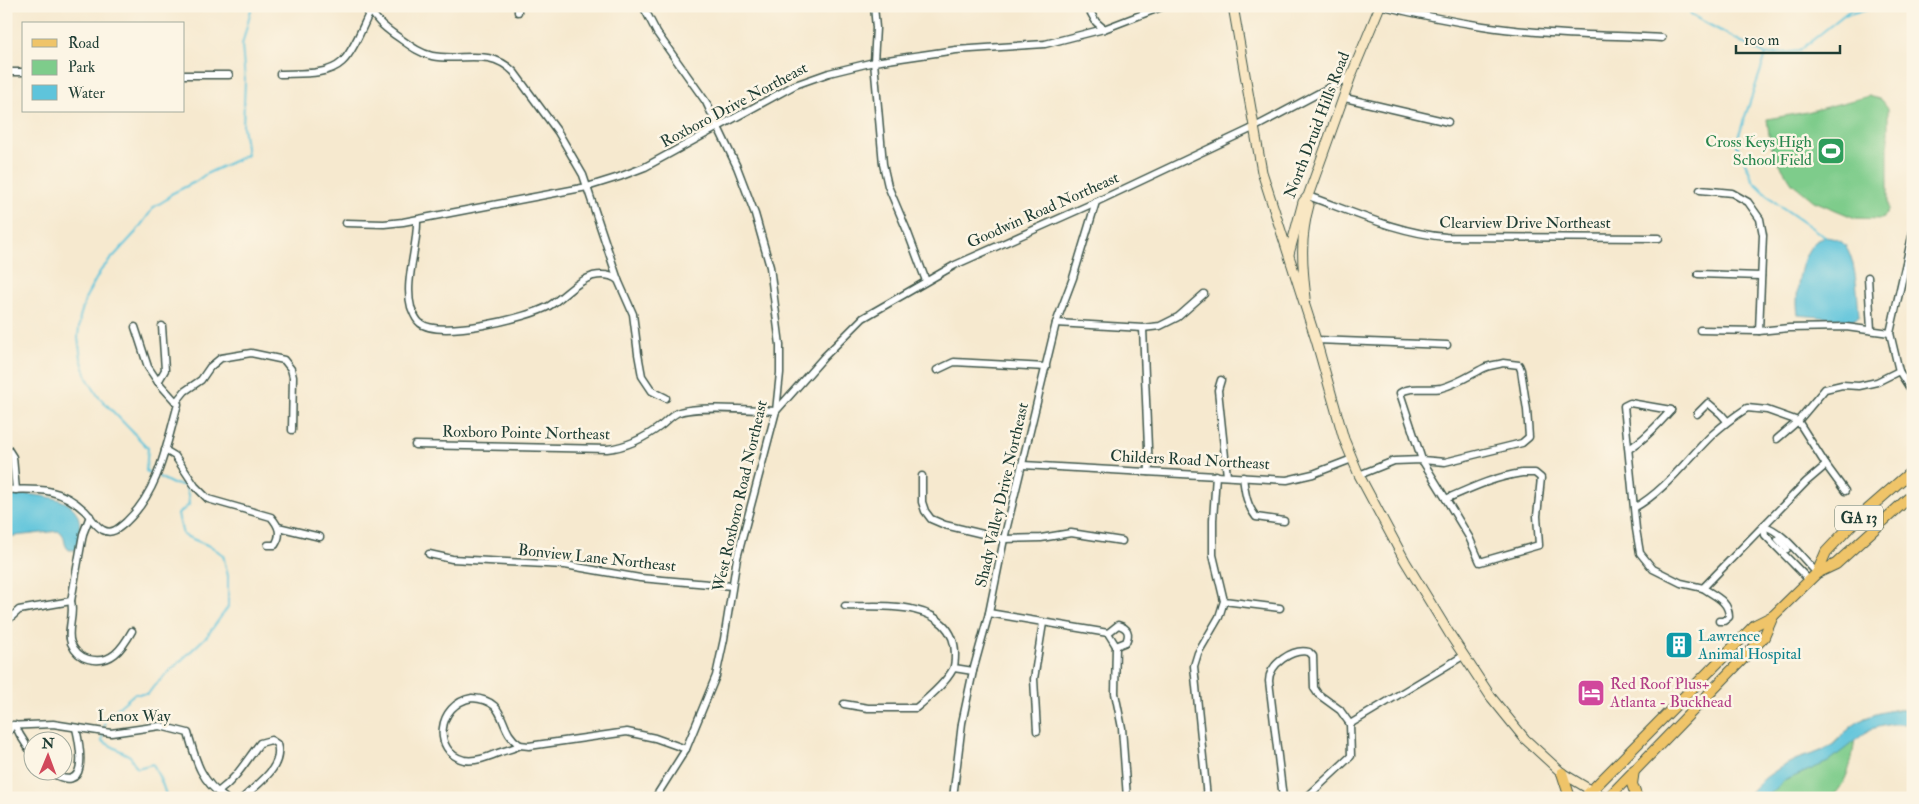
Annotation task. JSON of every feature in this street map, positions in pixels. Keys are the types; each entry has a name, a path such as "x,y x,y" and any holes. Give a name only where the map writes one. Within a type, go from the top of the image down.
{"main road":[{"path":"1233,6 1262,172 1316,340 1344,439 1359,475 1406,561 1463,656 1491,696 1525,739 1562,773 1588,794 1604,798"},
{"name":"North Druid Hills Road","path":"1289,257 1294,232 1304,202 1308,196 1351,76 1381,6"},
{"path":"1308,196 1309,204 1301,253 1308,316"},
{"name":"GA 13","path":"1813,577 1826,552 1858,518 1913,470"},
{"name":"GA 13","path":"1588,794 1755,625 1773,616 1813,577 1836,564 1913,494"},
{"name":"GA 13","path":"1608,798 1634,769 1764,637 1773,616"},
{"path":"1634,769 1632,784 1637,798"},
{"path":"1562,773 1570,798"}],"street":[{"name":"West Roxboro Road Northeast","path":"643,6 662,41 697,88 719,128 737,167 755,214 770,267 780,345 780,373 776,411 745,526 716,676 686,749 655,798"},
{"path":"874,6 876,28 874,62 878,128 886,178 926,282"},
{"path":"1087,6 1096,22 1104,29"},
{"name":"Roxboro Drive Northeast","path":"346,223 384,224 417,220 588,187 645,167 795,85 829,73 874,62 965,49 1045,44 1104,29 1164,6"},
{"path":"1381,6 1485,26 1539,32 1662,38"},
{"path":"280,74 304,74 338,66 350,52 370,8 384,26 422,53 438,56 488,58 498,60 507,65 558,132 583,175 618,280 633,314 642,376 652,391 666,398"},
{"path":"6,72 22,72"},
{"path":"185,76 229,75"},
{"name":"Goodwin Road Northeast","path":"776,411 824,357 863,318 956,265 1255,127 1351,76"},
{"path":"1344,98 1448,122"},
{"path":"1700,190 1732,193 1748,202 1760,219 1763,235 1759,331"},
{"name":"Clearview Drive Northeast","path":"1308,196 1406,231 1428,236 1446,238 1659,238"},
{"name":"Shady Valley Drive Northeast","path":"953,798 962,723 973,671 989,613 1004,539 1056,323 1073,278 1096,202"},
{"path":"417,220 418,233 410,300 416,318 425,326 459,328 519,317 550,305 571,288 590,277 608,275 618,280"},
{"path":"1913,232 1890,333 1899,371 1913,393"},
{"path":"1698,274 1761,276"},
{"path":"1868,276 1871,330"},
{"path":"1056,323 1144,328 1160,326 1178,318 1204,294"},
{"path":"158,382 165,370 162,326"},
{"path":"6,490 42,490 66,496 90,516 101,530 112,532 134,514 152,490 163,460 178,404 158,382 148,367 135,327"},
{"path":"1700,330 1759,331 1789,328 1846,327 1890,333"},
{"path":"1144,328 1149,472"},
{"path":"1316,340 1447,345"},
{"path":"176,402 185,391 195,386 215,362 221,358 252,353 284,360 291,369 293,377 292,430"},
{"path":"937,370 954,362 1046,367"},
{"path":"1359,475 1394,461 1422,460 1445,462 1522,442 1529,437 1527,410 1518,365 1503,364 1486,367 1469,377 1442,388 1406,389 1400,393 1422,460 1446,499 1470,537 1480,562 1539,546 1537,516 1541,478 1535,473 1503,475 1446,499"},
{"path":"1777,440 1798,421 1825,389 1842,385 1859,386 1877,382 1899,371"},
{"path":"1221,380 1218,390 1227,476"},
{"path":"1629,449 1656,427 1671,410 1630,403 1624,406 1640,554 1652,569 1681,582 1703,588 1726,603 1729,610 1729,618 1719,621"},
{"path":"1697,414 1708,403 1727,421"},
{"path":"1634,508 1648,500 1727,421 1747,408 1767,410 1798,421 1846,491"},
{"name":"Roxboro Pointe Northeast","path":"415,445 607,450 639,440 672,416 686,410 733,409 776,411"},
{"path":"6,446 13,457 16,490"},
{"path":"165,450 175,456 195,486 208,499 271,517 279,532 275,545 268,544"},
{"name":"Childers Road Northeast","path":"1023,465 1287,480 1313,474 1352,459"},
{"path":"1703,588 1806,482 1826,464"},
{"path":"1207,798 1194,666 1198,653 1219,617 1224,601 1213,555 1212,520 1216,475"},
{"path":"922,476 922,502 925,511 931,519 945,525 1004,539 1041,538 1071,533 1122,542"},
{"path":"1243,477 1249,508 1256,517 1284,521"},
{"path":"90,516 83,534 71,601 73,608 70,642 83,658 98,661 114,655 123,646 132,631"},
{"path":"1764,526 1771,528 1780,542 1813,577"},
{"path":"1764,526 1766,535 1780,542 1813,577"},
{"path":"278,527 320,537"},
{"name":"Bonview Lane Northeast","path":"429,554 452,559 565,564 640,578 732,586"},
{"path":"6,622 19,610 71,601"},
{"path":"1224,601 1280,608"},
{"path":"844,704 868,708 916,708 932,695 954,668 955,652 953,637 944,623 934,616 914,609 845,606"},
{"path":"989,613 1108,633 1118,625 1125,627 1129,636 1126,642 1116,646"},
{"path":"1038,731 1034,680 1043,623"},
{"path":"1108,633 1116,646 1116,693 1122,728 1127,798"},
{"path":"1283,798 1269,673 1274,666 1287,656 1302,650 1309,652 1312,656 1314,688 1318,694 1340,710 1350,724 1351,756 1306,798"},
{"path":"1350,724 1463,656"},
{"path":"954,668 973,671"},
{"path":"520,745 508,735 498,710 483,700 472,698 460,702 450,709 444,720 442,732 446,744 453,753 464,760 482,759 520,745 529,746 627,732 656,738 686,749"},
{"name":"Lenox Way","path":"11,725 53,724 111,733 160,726 188,733 197,765 204,779 225,798"},
{"path":"6,735 11,725 22,738"},
{"path":"72,778 78,774 81,768 81,748 76,728"},
{"path":"218,792 229,784 242,769 260,743 271,740 277,744 279,750 277,762 264,780 243,798"}],"green space":[{"name":"Cross Keys High School Field","path":"1869,96 1882,100 1888,108 1888,210 1882,219 1855,218 1814,201 1792,183 1778,161 1770,142 1767,119 1807,112"},
{"path":"1893,710 1913,710 1855,733 1849,768 1842,784 1831,798 1746,798 1767,778 1794,761 1815,754 1832,745 1850,728 1865,718"}],"water":[{"path":"1825,237 1842,242 1851,258 1856,279 1859,317 1853,320 1798,315 1799,277 1805,257 1816,241"},
{"path":"25,494 62,501 76,512 79,522 79,534 76,550 69,550 67,548 63,535 59,531 6,537 6,495"},
{"path":"1893,710 1913,710 1913,724 1892,724 1870,729 1828,762 1784,781 1766,798 1746,798 1761,781 1782,767 1831,746 1863,719"}],"waterway":[{"path":"154,475 146,471 148,448 98,396 87,378 78,338 80,317 86,297 101,270 136,232 154,207 167,199 171,194 206,174 247,155 243,126 245,81 242,45 252,6"},
{"path":"1689,6 1691,15 1766,55"},
{"path":"1825,237 1776,203 1754,182 1736,143 1766,55 1799,51 1855,6"},
{"path":"1864,6 1913,13"},
{"path":"1846,15 1870,8"},
{"path":"159,477 173,484 185,485 189,505 178,514 183,535 212,547 223,555 228,576 228,607 207,636 148,694 134,694 105,719 102,741 130,756 137,768 153,764 167,798"}],"place":[{"name":"Cross Keys High School Field","path":"1831,151"},
{"name":"Lawrence Animal Hospital","path":"1679,645"},
{"name":"Red Roof Plus+ Atlanta - Buckhead","path":"1591,693"}]}
